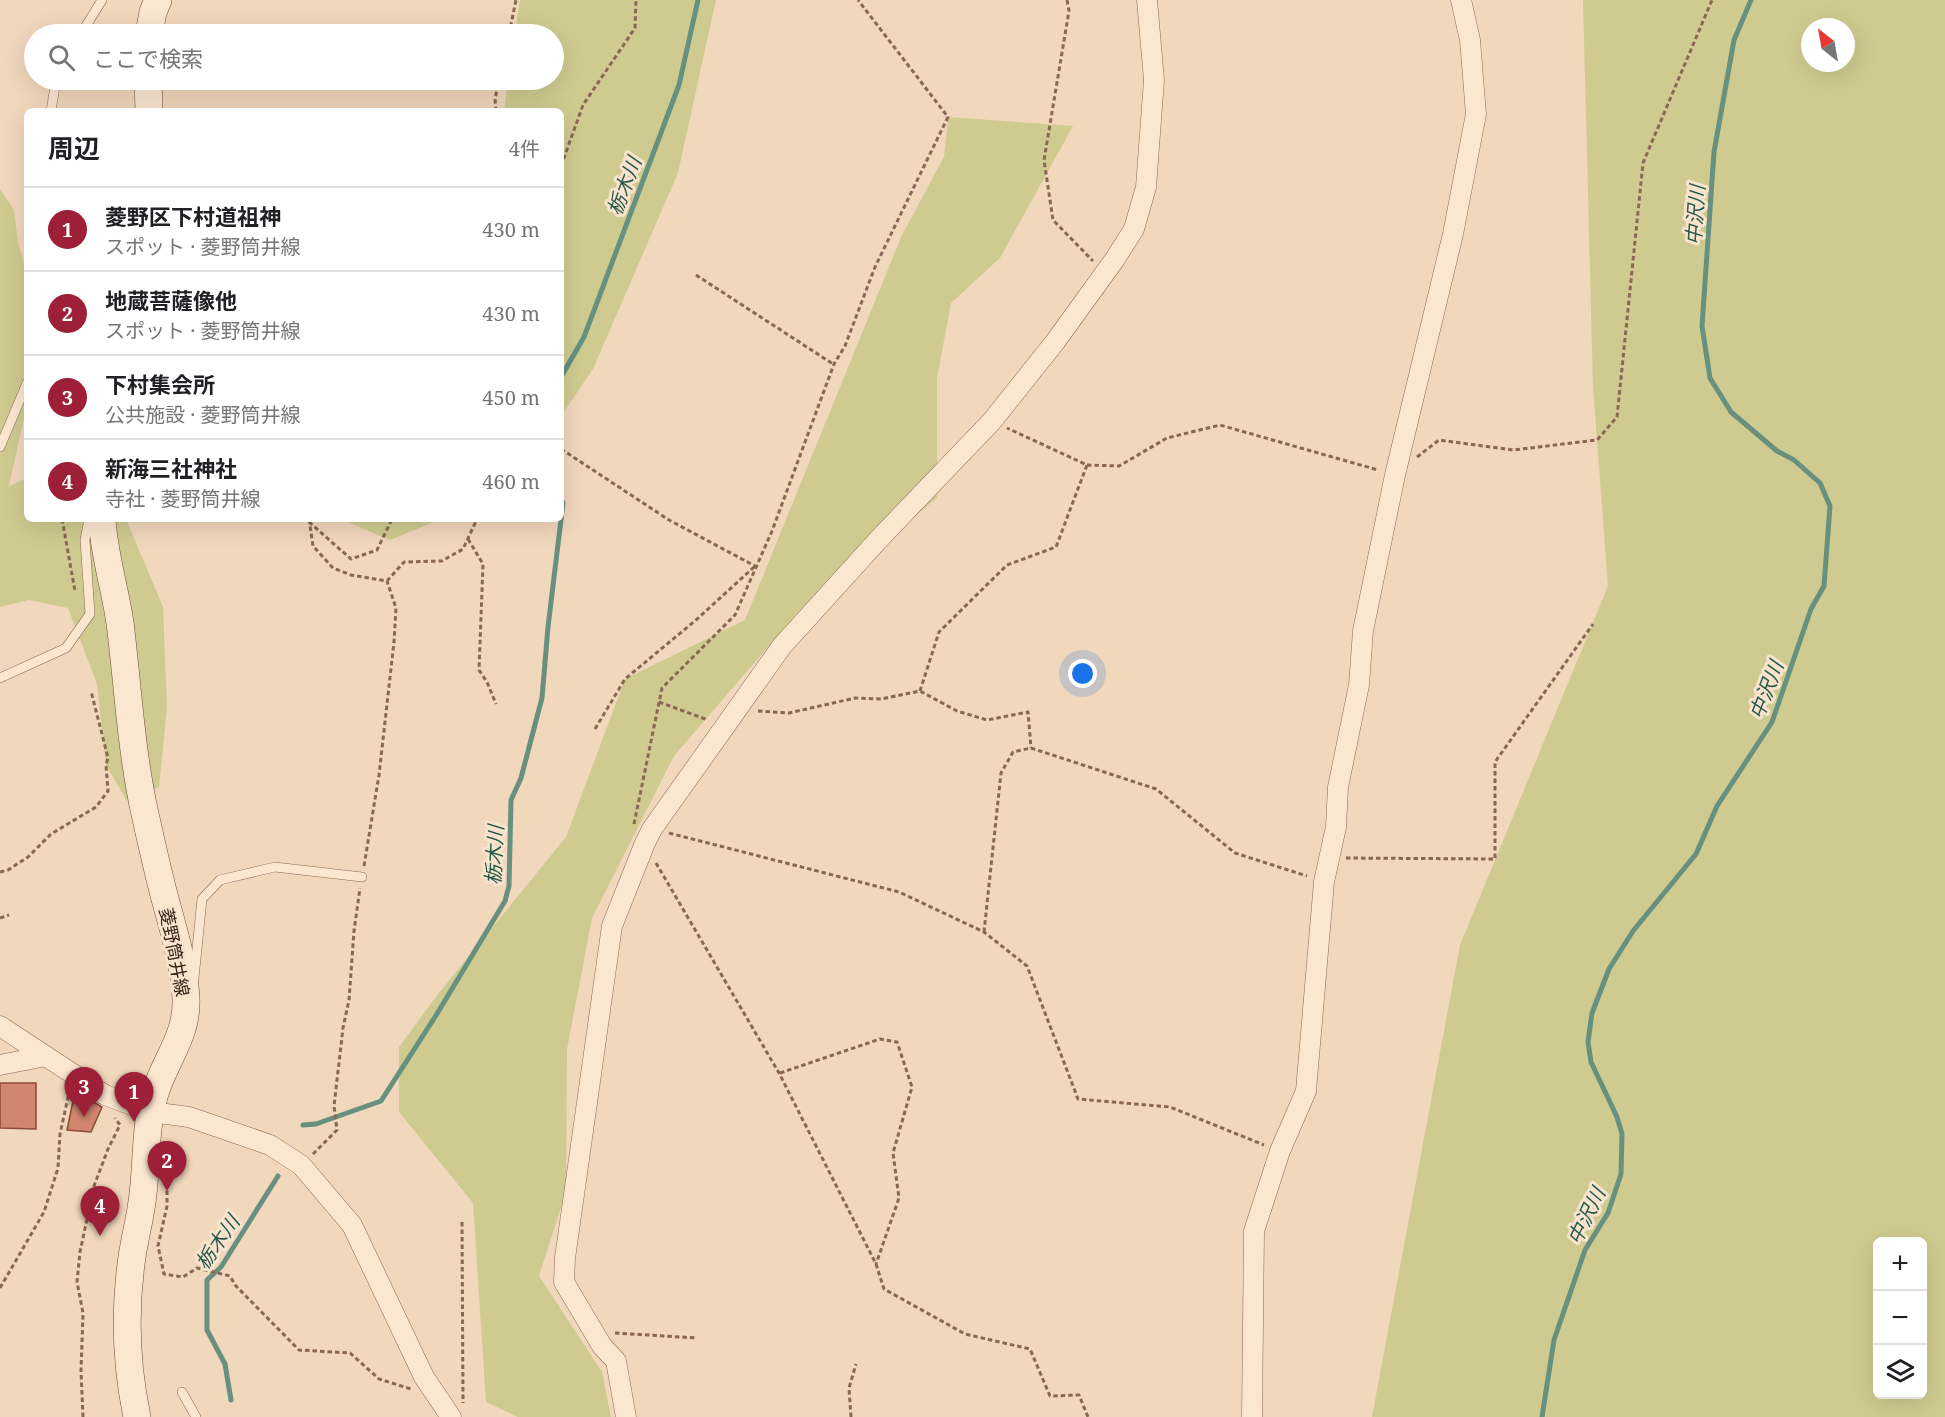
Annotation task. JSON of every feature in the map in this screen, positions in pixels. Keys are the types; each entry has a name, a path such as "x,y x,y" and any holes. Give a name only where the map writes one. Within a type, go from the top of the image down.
{"main road":[{"path":"151,24 158,0"},
{"path":"148,90 149,108"},
{"name":"菱野筒井線","path":"102,522 103,544 119,617 129,716 141,798 179,954 186,997 186,1014 182,1032 154,1093 147,1140 141,1215 132,1255 127,1300 127,1346 131,1388 137,1417"}],"street":[{"path":"626,1417 616,1362 602,1346 564,1282 565,1258 612,926 643,833 726,727 782,646 879,539 992,421 1055,342 1134,229 1146,187 1154,80 1147,0"},
{"path":"1252,1417 1254,1231 1280,1151 1306,1091 1324,882 1336,827 1338,787 1359,685 1364,632 1395,475 1453,234 1476,114 1470,40 1461,0"},
{"path":"0,1026 105,1095 151,1112 189,1117 262,1142 301,1165 352,1225 424,1377 438,1398 460,1415"},
{"path":"0,1065 46,1056"},
{"path":"424,1377 460,1415"}],"lane":[{"path":"87,24 102,0"},
{"path":"51,108 54,90"},
{"path":"0,447 24,390"},
{"path":"0,678 66,648 90,614 85,540 88,522"},
{"path":"186,997 195,975 202,899 220,880 275,867 362,877"},
{"path":"182,1392 196,1417"}],"path":[{"path":"511,24 516,0"},
{"path":"564,158 583,105 635,28 636,0"},
{"path":"858,0 948,117 875,267 845,346 834,364 772,531 735,615 662,688 643,833 779,1073 876,1264 884,1289 964,1334 1030,1349 1050,1396 1079,1395 1088,1417"},
{"path":"1067,0 1069,11 1044,160 1053,220 1104,273"},
{"path":"992,421 1087,465 1119,466 1167,438 1220,425 1395,475 1439,441 1513,450 1597,440 1617,417 1643,163 1712,0"},
{"path":"496,108 497,90"},
{"path":"696,275 834,364"},
{"path":"564,451 669,520 755,566"},
{"path":"920,691 939,632 1007,566 1056,547 1087,465"},
{"path":"62,522 73,589 90,614"},
{"path":"309,522 313,546 333,568 351,575 387,581"},
{"path":"311,522 351,559 377,549 390,522"},
{"path":"387,581 404,562 442,561 463,549 476,522"},
{"path":"468,539 483,564 479,670 496,704"},
{"path":"595,729 625,680 755,566"},
{"path":"301,1165 337,1131 334,1106 343,1028 349,1000 354,931 379,775 394,642 396,608 387,581"},
{"path":"1329,858 1495,859 1496,762 1593,624"},
{"path":"0,872 8,870 28,857 51,834 96,807 108,791 106,765 108,758 92,691"},
{"path":"738,710 789,713 855,698 881,699 920,691 957,711 987,720 1028,712 1031,748"},
{"path":"659,702 726,727"},
{"path":"984,932 1000,773 1013,752 1031,748 1156,789 1235,853 1324,882"},
{"path":"643,833 899,892 984,932 1027,966 1078,1099 1170,1107 1280,1151"},
{"path":"0,918 9,915"},
{"path":"779,1073 880,1039 897,1042 912,1087 893,1153 899,1198 876,1264"},
{"path":"0,1288 44,1212 58,1168 60,1134 73,1073"},
{"path":"83,1417 81,1371 83,1313 77,1282 80,1252 94,1186 120,1125 110,1110"},
{"path":"167,1177 168,1206 158,1246 164,1274 183,1277 197,1268 230,1276 298,1350 350,1353 379,1378 438,1398"},
{"path":"460,1415 462,1222"},
{"path":"602,1346 610,1333 697,1338"},
{"path":"851,1417 849,1388 856,1364"}],"shaded area":[{"path":"520,0 716,0 678,173 593,369 564,412 564,108 504,108 507,90 564,90 564,24 516,24"},
{"path":"1583,0 1945,0 1945,1417 1372,1417 1460,945 1608,586 1593,387"},
{"path":"948,117 1073,126 1000,258 951,303 937,378 937,498 799,611 674,756 592,918 567,1049 566,1192 539,1276 602,1372 611,1417 518,1417 486,1402 473,1203 399,1112 399,1047 438,994 566,837 625,679 745,620 902,235 944,157"},
{"path":"0,189 14,210 18,243 24,264 24,418 9,486 24,479 24,522 127,522 163,607 167,707 159,787 127,801 106,765 97,684 68,608 29,600 0,607"},
{"path":"347,522 434,522 390,540"}],"building":[{"path":"0,1083 36,1083 36,1129 0,1128"},
{"path":"75,1091 102,1107 91,1132 67,1130"}],"waterway":[{"name":"栃木川","path":"564,372 584,337 679,85 698,0"},
{"name":"中沢川","path":"1542,1417 1554,1340 1585,1250 1608,1213 1621,1174 1622,1134 1617,1117 1591,1062 1588,1042 1592,1013 1609,969 1633,931 1696,854 1717,806 1772,722 1811,609 1824,586 1830,506 1820,483 1794,460 1777,451 1731,412 1710,378 1702,326 1714,152 1734,40 1751,0"},
{"name":"栃木川","path":"303,1125 316,1124 381,1101 505,901 509,886 511,800 521,778 542,698 561,522"},
{"name":"栃木川","path":"231,1400 225,1364 207,1330 207,1280 221,1267 278,1176"}],"place":[{"name":"下村集会所","path":"84,1117"},
{"name":"菱野区下村道祖神","path":"134,1122"},
{"name":"地蔵菩薩像他","path":"167,1191"},
{"name":"新海三社神社","path":"100,1236"}]}
